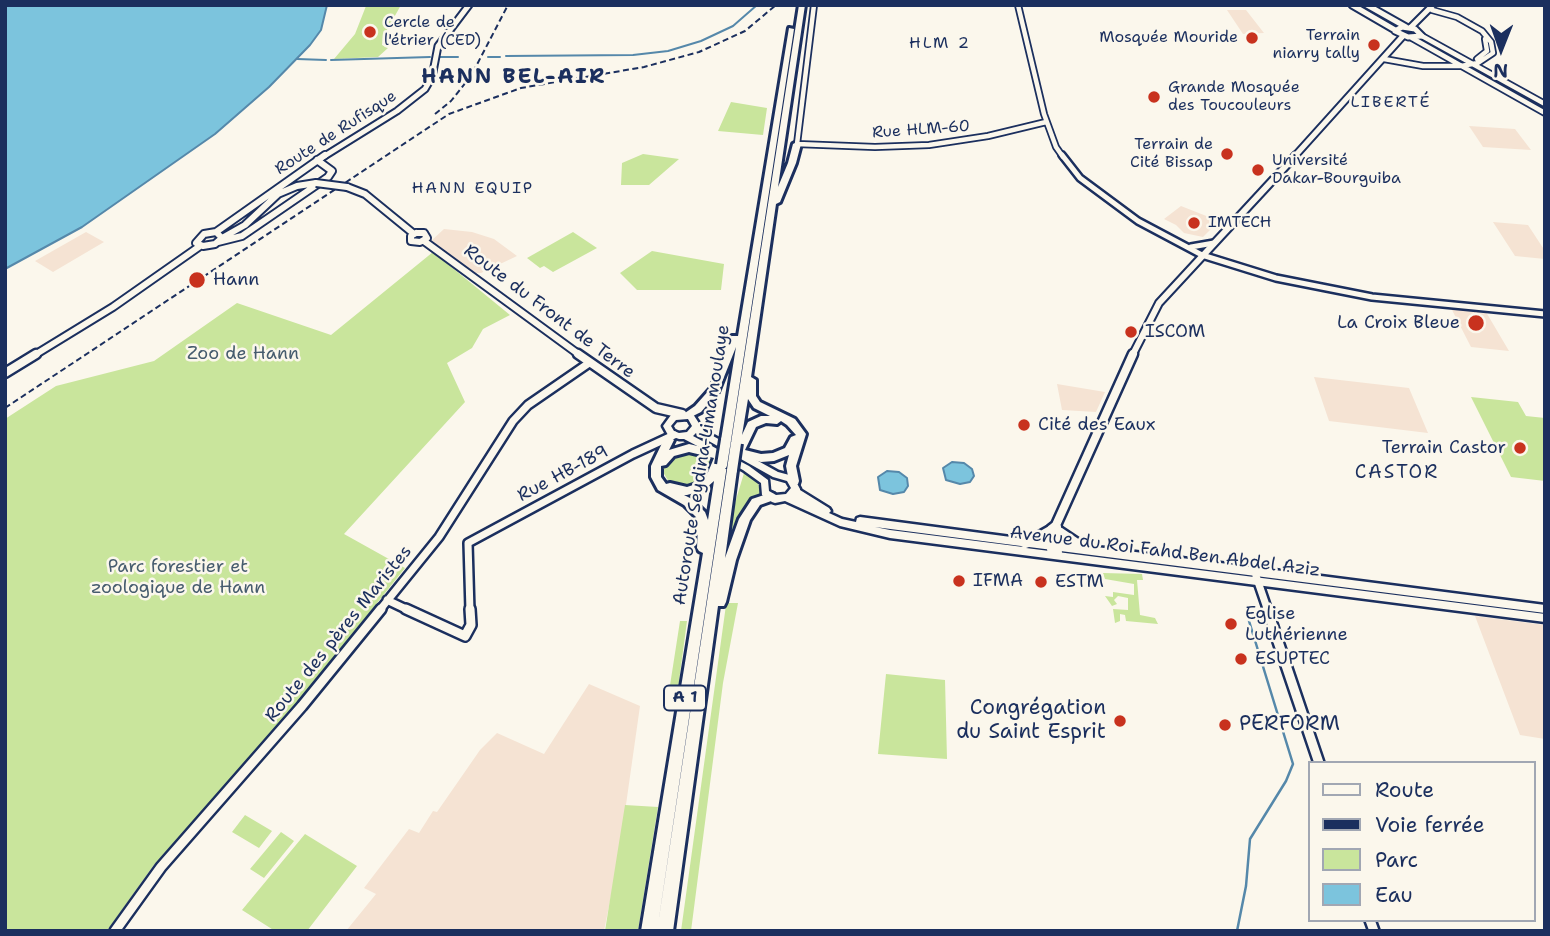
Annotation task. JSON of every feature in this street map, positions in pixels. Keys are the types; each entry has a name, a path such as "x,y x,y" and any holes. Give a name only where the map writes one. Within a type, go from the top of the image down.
{"highway":[{"name":"Autoroute Seydina-Limamoulaye","path":"649,931 687,686 729,454 795,5"},
{"name":"Autoroute Seydina-Limamoulaye","path":"665,931 728,501 729,417 770,209 802,5"},
{"path":"770,209 790,170 797,141"},
{"path":"685,415 704,404 718,384 750,309"},
{"path":"750,309 751,396 763,410 791,422 799,429 801,438 791,466 792,491"},
{"path":"729,454 710,479 693,489 680,491 669,487 659,472 663,460 683,449 695,449 729,454 761,458 780,456 793,447 794,432 781,421 765,419 748,429 729,454"},
{"path":"672,438 656,466 656,477 662,487 698,510 704,526 689,643 687,686"},
{"path":"702,680 739,531 752,506 770,497"}],"main road":[{"name":"Route de Rufisque","path":"5,373 113,307 200,246 219,236 317,160 391,116 425,89 432,77 440,43 469,5"},
{"path":"1352,5 1405,38"},
{"path":"1367,5 1412,27 1422,36"},
{"path":"1395,30 1412,27 1432,8"},
{"path":"1054,551 1055,529 1150,316 1202,254 1385,58 1405,38 1422,36"},
{"path":"219,236 228,242 242,236 328,177 332,171 317,160"},
{"name":"Route du Front de Terre","path":"219,236 245,225 278,194 298,186 316,183 347,187 365,194 414,234 410,238 411,241 424,241 589,363 656,408"},
{"name":"Route de Rufisque","path":"200,246 196,243 198,238 219,236"},
{"path":"656,408 695,420 696,428 765,482"},
{"path":"656,408 672,438 686,436 696,428"},
{"path":"667,426 670,419 685,415"},
{"path":"686,436 776,475 786,475 792,491 770,497 764,490 765,482"},
{"path":"765,482 776,475"},
{"name":"Avenue du Roi Fahd Ben Abdel Aziz","path":"792,491 823,509 856,521 1025,544 1054,551 1093,552 1545,618"},
{"name":"Avenue du Roi Fahd Ben Abdel Aziz","path":"792,491 831,519 875,531 1545,610"},
{"path":"1025,544 1055,529"},
{"path":"1055,529 1073,543 1093,552"}],"street":[{"path":"797,141 814,5"},
{"path":"1018,5 1046,122 1060,155 1080,178 1132,218 1202,254 1276,278 1335,291 1545,314"},
{"path":"1385,58 1423,66 1459,65 1485,60 1493,53 1490,39 1467,22 1432,8"},
{"path":"1422,36 1545,104"},
{"path":"1405,38 1545,113"},
{"name":"Rue HLM-60","path":"797,141 875,147 929,145 1046,122"},
{"path":"1184,246 1202,247 1214,243"},
{"path":"1184,246 1191,252 1194,263 1214,258"},
{"name":"Route des pères Maristes","path":"115,931 161,867 302,706 455,514 492,450 513,421 528,405 589,363"},
{"name":"Rue HB-189","path":"387,600 465,636 471,625 468,543 633,454 672,438"},
{"path":"1257,577 1318,761"}],"shaded area":[{"path":"1227,10 1246,10 1264,33 1243,34"},
{"path":"1469,126 1515,129 1531,150 1483,147"},
{"name":"IMTECH","path":"1181,206 1219,221 1203,237 1184,233 1164,219"},
{"path":"1493,222 1528,225 1545,251 1545,259 1515,256"},
{"path":"444,229 472,232 494,239 517,256 481,273 475,273 431,241"},
{"path":"86,232 104,242 53,272 35,261"},
{"name":"La Croix Bleue","path":"1451,308 1486,312 1509,351 1471,347"},
{"path":"1314,377 1409,388 1428,433 1329,421"},
{"path":"1057,384 1105,392 1096,412 1062,410"},
{"path":"1475,616 1545,625 1545,739 1520,735"},
{"path":"589,684 640,706 618,861 604,931 346,931 376,894 364,888 409,829 419,833 433,811 437,812 480,750 497,733 544,754"}],"green space":[{"name":"Cercle de l'étrier (CED)","path":"401,5 383,37 382,45 388,48 378,57 334,59 355,34 366,6"},
{"path":"731,102 767,108 763,135 718,131"},
{"path":"643,154 679,159 649,185 621,185 622,163"},
{"path":"573,232 597,248 553,272 544,266 540,268 527,258"},
{"path":"652,251 724,264 721,290 637,290 620,273"},
{"name":"Parc forestier et zoologique de Hann","path":"433,252 510,315 483,329 472,348 447,363 465,402 344,534 405,568 291,711 153,866 107,931 5,931 5,419 56,386 154,361 237,303 331,335"},
{"name":"Terrain Castor","path":"1471,397 1518,402 1526,416 1545,418 1545,481 1511,477"},
{"path":"691,451 712,455 708,476 703,483 690,488 670,484 663,472 665,461 679,453"},
{"path":"744,473 758,482 760,493 749,504 727,556 735,503"},
{"path":"1103,573 1142,574 1143,580 1137,580 1140,615 1155,618 1158,624 1126,621 1125,615 1120,614 1120,621 1115,623 1113,609 1128,610 1128,598 1118,596 1114,600 1117,604 1112,606 1105,596 1113,597 1113,592 1134,595 1134,584 1105,579"},
{"path":"738,603 723,683 691,931 681,931 726,605"},
{"path":"680,621 687,621 675,711 666,711"},
{"path":"886,674 945,680 947,759 878,754"},
{"path":"625,805 658,807 638,931 605,931"},
{"path":"245,815 272,831 259,848 232,832"},
{"path":"281,832 294,841 264,878 250,869"},
{"path":"305,834 357,866 307,931 275,931 242,910"}],"water":[{"path":"5,5 327,5 321,30 310,45 269,87 215,134 82,227 5,269"},
{"path":"952,462 964,463 972,469 974,476 970,482 960,484 946,480 943,468"},
{"path":"887,471 899,472 907,478 908,486 904,492 893,494 880,490 878,477"}],"waterway":[{"path":"506,56 633,55 668,51 701,41 733,26 757,5"},
{"path":"331,60 430,57"},
{"path":"439,57 458,57"},
{"path":"488,57 500,57"},
{"path":"297,59 326,60"},
{"path":"1237,931 1246,886 1250,839 1286,781 1293,764 1249,621"}],"railway":[{"path":"435,114 451,101 471,76 508,5"},
{"path":"5,408 449,114 521,88 644,67 699,52 745,31 776,5"}],"place":[{"name":"Cercle de l'étrier (CED)","path":"370,32"},
{"name":"Mosquée Mouride","path":"1252,38"},
{"name":"Terrain niarry tally","path":"1374,45"},
{"name":"Grande Mosquée des Toucouleurs","path":"1154,97"},
{"name":"Terrain de Cité Bissap","path":"1227,154"},
{"name":"Université Dakar-Bourguiba","path":"1258,170"},
{"name":"IMTECH","path":"1194,223"},
{"name":"Hann","path":"197,280"},
{"name":"La Croix Bleue","path":"1476,323"},
{"name":"ISCOM","path":"1131,332"},
{"name":"Cité des Eaux","path":"1024,425"},
{"name":"Terrain Castor","path":"1520,448"},
{"name":"IFMA","path":"959,581"},
{"name":"ESTM","path":"1041,582"},
{"name":"Eglise Luthérienne","path":"1231,624"},
{"name":"ESUPTEC","path":"1241,659"},
{"name":"Congrégation du Saint Esprit","path":"1120,721"},
{"name":"PERFORM","path":"1225,725"}],"district":[{"name":"HLM 2","path":"940,44"},
{"name":"HANN BEL-AIR","path":"514,78"},
{"name":"LIBERTÉ","path":"1391,103"},
{"name":"HANN EQUIP","path":"473,189"},
{"name":"CASTOR","path":"1397,473"}],"park label":[{"name":"Zoo de Hann","path":"243,354"}]}
